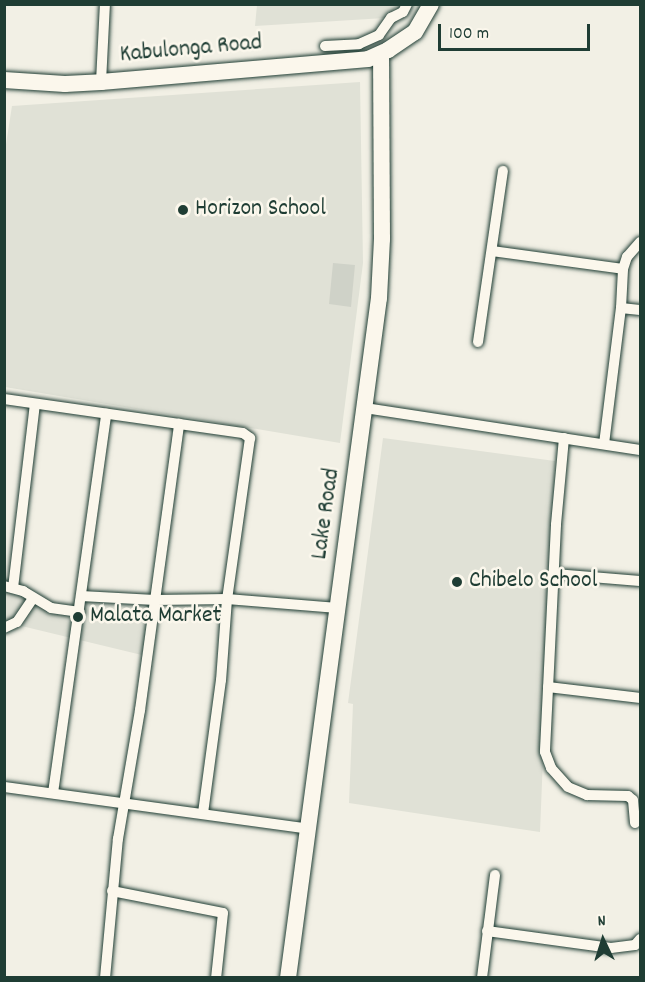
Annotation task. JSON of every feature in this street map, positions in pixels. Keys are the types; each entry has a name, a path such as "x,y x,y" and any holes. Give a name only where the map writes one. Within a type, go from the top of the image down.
{"main road":[{"path":"381,54 415,32 431,4"},
{"name":"Kabulonga Road","path":"4,80 65,84 101,82 348,61 381,54"},
{"name":"Lake Road","path":"288,978 379,298 382,238 381,54"}],"street":[{"path":"101,82 105,4"},
{"path":"325,46 359,44 379,36 391,18 403,12 407,4"},
{"path":"478,342 503,171"},
{"path":"604,444 621,308 623,269 627,257 640,242"},
{"path":"492,251 623,269"},
{"path":"621,308 640,310"},
{"path":"4,399 243,433 251,442 227,599 221,680 203,813"},
{"path":"35,404 9,587 51,608 80,612"},
{"path":"365,408 640,450"},
{"path":"53,794 106,414"},
{"path":"105,978 120,822 126,803 179,424"},
{"path":"564,438 545,752 550,768 568,788 587,795 628,796 633,800 635,823"},
{"path":"555,574 640,581"},
{"path":"81,596 155,600 227,599 338,608"},
{"path":"4,628 17,622 33,598"},
{"path":"548,687 640,698"},
{"path":"4,787 309,829"},
{"path":"482,978 495,875"},
{"path":"112,891 223,913 216,978"},
{"path":"488,932 611,948 635,945 640,939"}],"shaded area":[{"path":"257,5 398,5 385,18 255,26"},
{"name":"Horizon School","path":"360,82 363,263 340,443 5,387 4,157 12,106"},
{"path":"333,263 355,265 351,307 329,304"},
{"name":"Chibelo School","path":"383,438 555,461 540,832 349,803 353,704 348,703"},
{"name":"Malata Market","path":"5,588 79,612 81,596 154,598 146,656 5,622"}],"place":[{"name":"Horizon School","path":"183,210"},
{"name":"Chibelo School","path":"457,582"},
{"name":"Malata Market","path":"78,617"}]}
